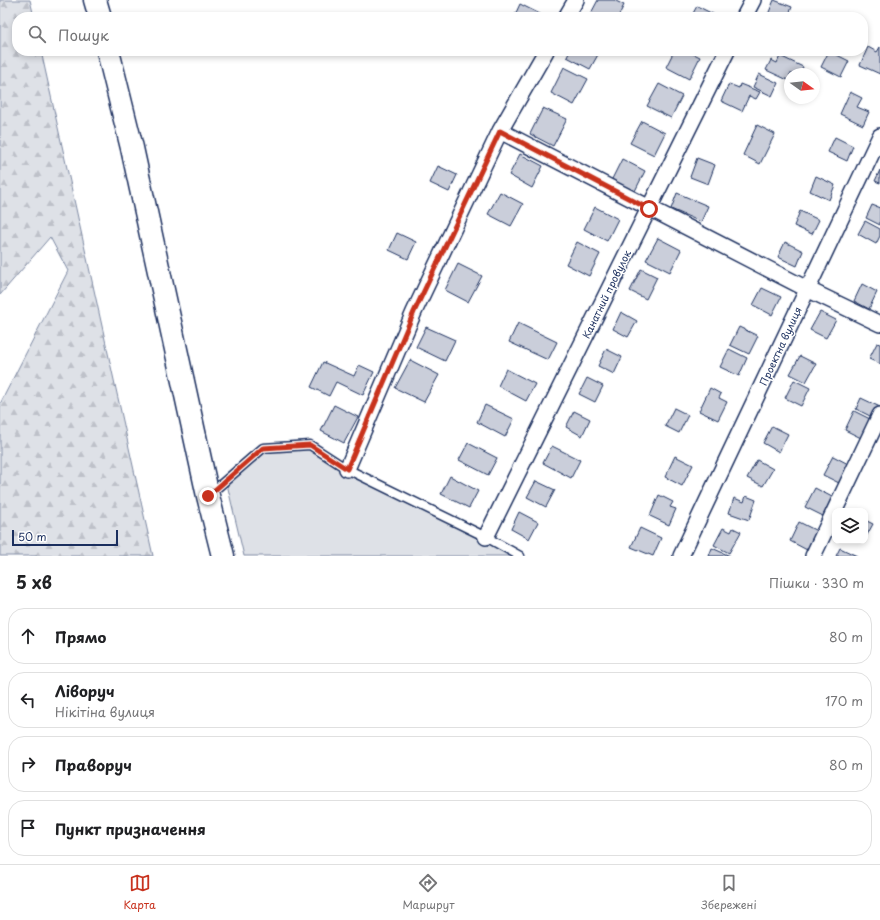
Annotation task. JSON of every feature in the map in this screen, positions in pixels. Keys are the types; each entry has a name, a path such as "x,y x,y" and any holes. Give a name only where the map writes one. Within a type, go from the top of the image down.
{"main road":[{"path":"95,0 99,12"},
{"path":"109,56 132,148 208,496 223,556"}],"street":[{"path":"569,12 576,0"},
{"path":"747,12 753,0"},
{"path":"347,469 414,312 500,131 543,56"},
{"name":"Канатний провулок","path":"486,537 725,56"},
{"path":"500,131 649,209 807,289 880,324"},
{"name":"Проектна вулиця","path":"681,556 880,136"},
{"path":"813,556 880,415"}],"lane":[{"path":"208,496 263,448 310,445 347,469 486,537 520,556"}],"green space":[{"path":"0,0 30,0 33,12 12,12 12,56 42,56 153,556 0,556 0,404 68,271 50,237 0,295"},
{"path":"310,445 520,556 244,556 226,480 263,448"}],"building":[{"path":"598,0 614,0 624,5 620,12 592,12"},
{"path":"774,0 792,7 790,12 769,12"},
{"path":"520,4 536,12 516,12"},
{"path":"697,6 709,12 694,12"},
{"path":"868,47 877,52 880,47 880,74 860,65 864,56 868,56"},
{"path":"568,56 597,56 590,69"},
{"path":"672,56 700,57 689,79 666,67"},
{"path":"780,56 803,67 784,68 784,78 766,70 771,60 777,63"},
{"path":"826,56 839,56 849,61 841,77 821,67"},
{"path":"564,67 588,79 574,105 551,93"},
{"path":"759,74 778,83 772,96 753,87"},
{"path":"659,84 682,96 671,118 647,106"},
{"path":"729,84 739,88 740,84 760,92 756,99 749,96 742,111 721,101"},
{"path":"850,92 862,98 857,107 869,112 863,125 840,114"},
{"path":"543,108 567,119 553,146 530,134"},
{"path":"642,121 665,133 654,155 630,143"},
{"path":"757,125 775,134 760,164 743,155"},
{"path":"835,137 853,146 847,161 828,152"},
{"path":"520,154 543,166 532,188 509,175"},
{"path":"697,158 715,165 708,184 690,177"},
{"path":"622,159 645,171 634,193 611,181"},
{"path":"438,166 457,175 449,192 430,183"},
{"path":"880,170 880,183 875,181"},
{"path":"816,176 835,185 829,200 810,191"},
{"path":"500,192 523,204 511,226 488,214"},
{"path":"677,193 708,206 701,222 671,209"},
{"path":"872,205 880,208 880,225 866,218"},
{"path":"595,207 618,219 607,241 584,229"},
{"path":"800,211 819,220 812,234 794,226"},
{"path":"865,221 880,229 880,236 876,244 858,234"},
{"path":"397,233 416,242 408,259 389,250"},
{"path":"658,238 681,250 670,272 646,260"},
{"path":"577,242 600,254 589,276 566,264"},
{"path":"785,242 803,251 797,266 778,257"},
{"path":"458,264 482,276 468,302 445,290"},
{"path":"641,269 657,277 646,299 630,291"},
{"path":"862,284 877,292 869,309 854,301"},
{"path":"762,288 781,297 772,315 753,305"},
{"path":"621,312 637,321 628,337 613,329"},
{"path":"820,312 836,320 826,338 810,330"},
{"path":"518,323 557,342 548,360 509,342"},
{"path":"426,327 455,340 445,361 416,347"},
{"path":"739,327 758,336 749,354 730,345"},
{"path":"877,343 880,344 880,364 869,359"},
{"path":"606,349 622,357 614,374 598,366"},
{"path":"729,349 747,358 739,376 720,367"},
{"path":"800,356 816,364 806,382 790,374"},
{"path":"410,360 439,375 424,402 395,388"},
{"path":"323,362 354,376 359,365 374,372 363,395 336,382 329,396 311,387"},
{"path":"506,369 535,384 526,401 498,386"},
{"path":"587,378 603,386 595,402 579,394"},
{"path":"794,380 810,388 801,406 785,398"},
{"path":"710,388 721,394 719,398 727,402 718,420 699,411"},
{"path":"861,398 880,407 874,418 856,409"},
{"path":"334,405 358,417 344,443 321,431"},
{"path":"485,405 514,419 505,437 477,422"},
{"path":"674,408 688,415 679,433 665,426"},
{"path":"574,411 590,419 582,436 566,427"},
{"path":"854,411 872,420 863,439 845,430"},
{"path":"772,426 788,434 779,452 763,443"},
{"path":"468,443 497,458 488,475 459,460"},
{"path":"552,446 580,460 571,478 543,463"},
{"path":"675,456 693,465 682,486 665,477"},
{"path":"833,456 850,465 841,484 823,475"},
{"path":"757,460 773,469 763,486 747,478"},
{"path":"450,476 478,491 469,508 441,494"},
{"path":"536,481 555,490 546,507 527,497"},
{"path":"815,488 832,497 823,516 805,507"},
{"path":"659,495 673,502 670,507 676,509 669,525 650,516"},
{"path":"746,496 756,500 749,520 729,513 734,498 744,502"},
{"path":"519,512 538,522 529,539 511,529"},
{"path":"799,522 817,531 807,550 790,541"},
{"path":"868,522 873,524 868,533"},
{"path":"640,528 661,538 653,556 631,547"},
{"path":"723,528 731,532 733,528 741,532 729,553 714,545"},
{"path":"712,548 730,556 709,556"},
{"path":"840,548 857,556 836,556"}],"route":[{"path":"208,496 263,448 310,445 347,469 414,312 500,131 649,209"}]}
